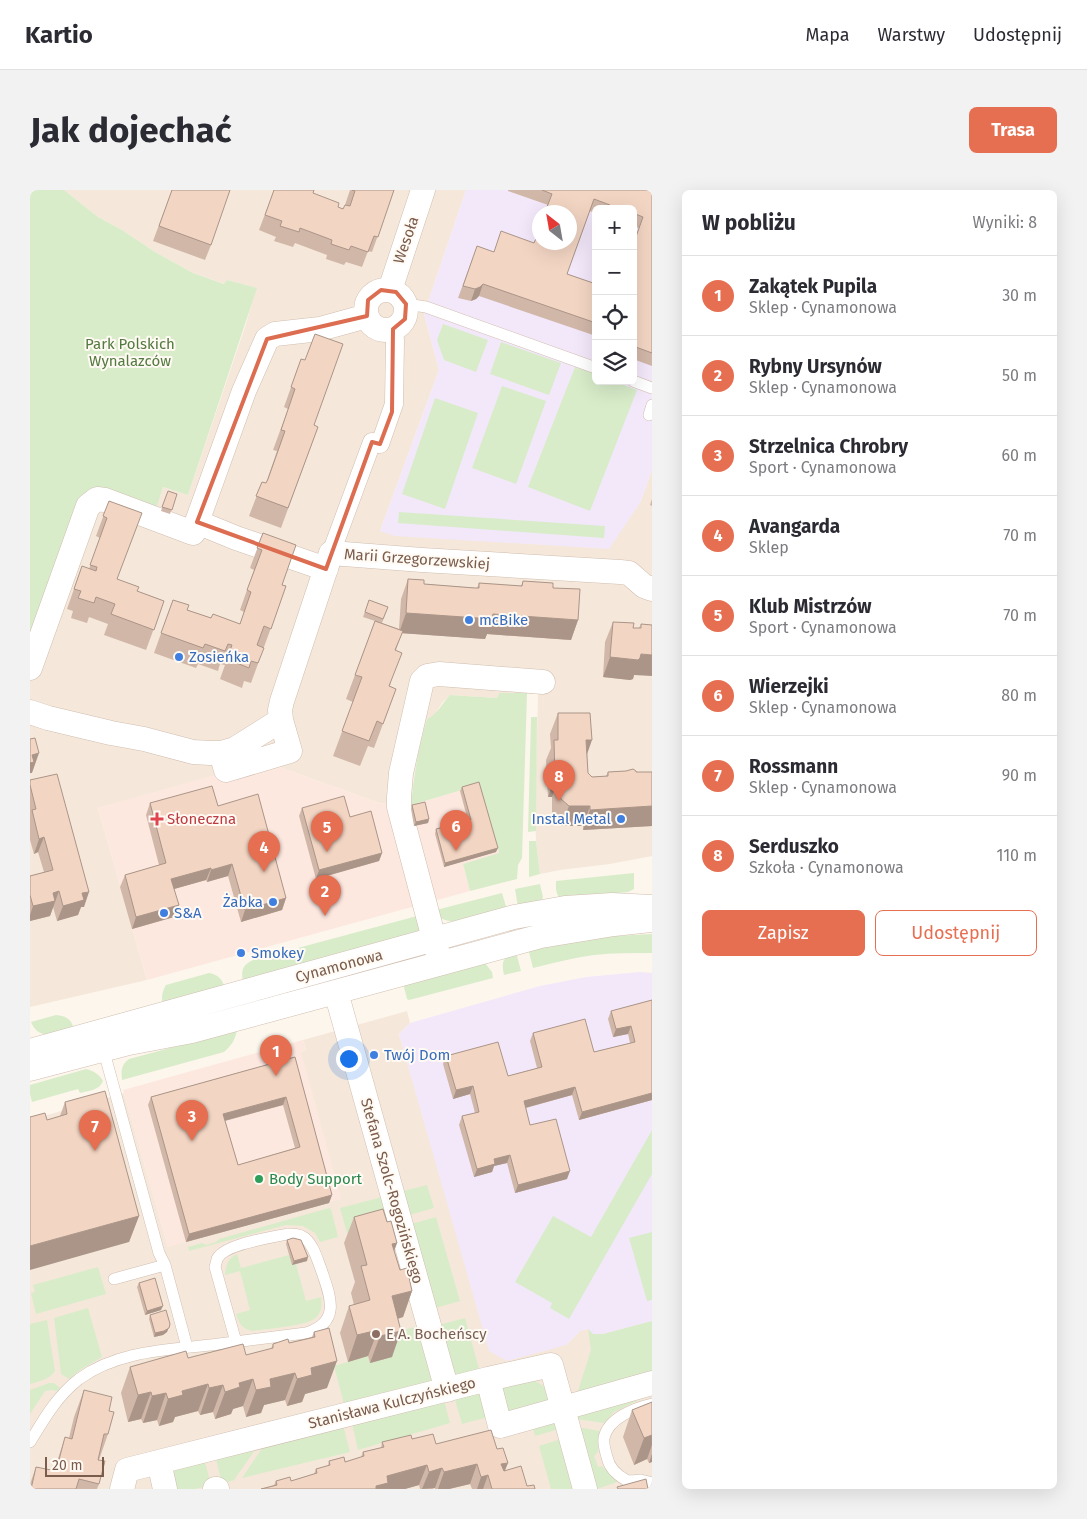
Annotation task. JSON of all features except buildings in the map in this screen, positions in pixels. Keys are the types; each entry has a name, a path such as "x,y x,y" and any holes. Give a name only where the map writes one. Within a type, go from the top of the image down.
{"street":[{"name":"Wesoła","path":"393,329 405,319 406,311 398,297 423,190"},
{"path":"393,329 377,328 367,316 366,308 368,300 381,290 398,297"},
{"path":"30,668 91,502 97,499 105,500 193,533 244,391 267,339 275,334 320,329 367,316"},
{"name":"Marii Grzegorzewskiej","path":"393,329 395,340 394,404 392,412 380,444 372,442 329,561 620,572 629,573 644,586 652,589"},
{"path":"197,522 236,538 329,561 280,710 290,751 226,770 221,753"},
{"path":"440,963 405,833 399,802 401,773 422,681 427,676 438,674 543,682"},
{"path":"30,712 48,718 193,752 221,753 235,748 281,720"},
{"name":"Cynamonowa","path":"31,1062 514,917 550,910 612,905 652,907"},
{"name":"Cynamonowa","path":"101,1041 129,1043 192,1031 555,933 652,920"},
{"name":"Stefana Szolc-Rogozińskiego","path":"336,992 447,1390"},
{"name":"Stanisława Kulczyńskiego","path":"122,1489 127,1470 488,1379 551,1365 585,1489"},
{"path":"488,1379 500,1426 652,1384"},
{"path":"159,1462 165,1489"}],"lane":[{"path":"398,297 592,367"},
{"path":"637,382 652,388"},
{"path":"101,1041 159,1253 165,1265 187,1347"},
{"path":"30,1442 54,1403 78,1380 90,1371 107,1363 146,1352 236,1342 306,1333 316,1330 324,1323 332,1306 312,1247 301,1236 286,1234 234,1247 223,1253 217,1260 215,1267 236,1342"},
{"path":"114,1279 165,1265"},
{"path":"652,1404 623,1415 614,1422 608,1428 604,1444 608,1462 617,1474 628,1481 642,1480 652,1483"}],"highlighted area":[{"path":"381,290 396,292 406,304 405,319 393,329 392,412 380,444 372,442 326,569 197,522 267,339 367,316 368,300"}],"shaded area":[{"path":"64,190 466,190 424,314 439,370 380,531 640,503 652,470 652,856 540,874 535,810 538,694 499,693 497,698 450,695 442,703 434,716 427,719 414,775 411,805 379,803 271,764 98,808 147,980 30,1007 30,646 91,487 155,509 163,487 188,495 246,324 256,288 227,280 225,284 193,273 98,217"},
{"path":"466,190 652,190 652,470 640,503 609,549 395,536 380,531 439,370 424,314"},
{"path":"271,764 379,803 411,805 479,785 499,854 463,864 470,891 147,980 98,808 222,773"},
{"path":"640,972 652,973 652,1321 603,1334 593,1334 588,1329 583,1330 566,1345 507,1361 489,1351 399,1034 410,1023 540,986 586,977"},
{"path":"407,1011 410,1023 399,1034 431,1145 566,1345 583,1330 588,1329 603,1334 652,1321 652,1489 30,1489 30,1120 124,1093 168,1247 301,1052 306,1050 303,1040"},
{"path":"303,1040 306,1050 301,1052 341,1199 168,1247 123,1090"}],"green space":[{"name":"Park Polskich Wynalazców","path":"30,190 64,190 98,217 193,273 224,284 227,280 257,288 188,495 163,487 156,509 91,488 33,645 30,646"},
{"path":"443,324 488,340 476,372 444,360 437,340"},
{"path":"501,342 561,363 549,395 490,374"},
{"path":"575,367 592,373 592,385 624,385 637,390 590,511 528,487"},
{"path":"502,386 546,401 516,484 472,468"},
{"path":"435,398 478,413 445,509 402,494"},
{"path":"399,512 605,526 604,538 398,523"},
{"path":"499,693 527,693 522,858 518,865 517,879 470,891 463,864 499,853 479,785 411,805 415,772 427,719 437,711 450,695 497,698"},
{"path":"531,717 537,717 536,831 528,832"},
{"path":"529,841 536,841 540,874 529,877"},
{"path":"634,873 634,889 628,892 562,899 556,891 556,881"},
{"path":"540,884 543,897 541,901 518,907 515,889"},
{"path":"502,893 507,910 458,923 438,917 436,910"},
{"path":"417,916 420,926 418,932 243,982 243,969 253,960"},
{"path":"652,934 652,953 594,955 533,968 529,952 531,949 615,936"},
{"path":"516,952 521,971 504,975 504,960"},
{"path":"485,963 492,972 493,978 407,999 403,983"},
{"path":"209,973 220,978 225,988 163,1005 162,995 166,985"},
{"path":"56,1015 68,1019 72,1023 74,1030 50,1035 44,1034 34,1028 31,1022"},
{"path":"237,1030 233,1042 224,1052 122,1080 122,1068 129,1059"},
{"path":"86,1069 96,1073 103,1081 97,1088 80,1093 78,1089 32,1102 30,1085"},
{"path":"652,1130 652,1174 569,1319 550,1308 552,1303 515,1282 553,1216 591,1237"},
{"path":"427,1185 434,1208 406,1216 399,1192"},
{"path":"386,1196 393,1220 347,1233 340,1208"},
{"path":"331,1209 338,1237 320,1242 315,1233 303,1226 286,1225 189,1251 188,1247 202,1243 206,1245 219,1239"},
{"path":"436,1217 460,1301 432,1309 408,1225"},
{"path":"652,1232 652,1300 647,1301 629,1238"},
{"path":"237,1254 241,1268 289,1255 292,1265 296,1264 306,1301 321,1297 319,1314 314,1319 294,1325 252,1331 243,1327 236,1314 250,1310 240,1271 225,1275 228,1262"},
{"path":"98,1267 106,1294 36,1314 31,1293 35,1292 33,1285"},
{"path":"88,1308 102,1357 69,1379 61,1374 54,1318"},
{"path":"465,1318 481,1376 451,1384 435,1326"},
{"path":"47,1320 55,1371 47,1378 30,1384 30,1324"},
{"path":"652,1321 652,1378 576,1397 591,1350 588,1329 593,1334 603,1334"},
{"path":"422,1325 438,1384 345,1408 334,1366 368,1356 370,1363 386,1335"},
{"path":"534,1380 551,1391 557,1405 503,1420 493,1383"},
{"path":"54,1383 60,1388 57,1391 45,1391 30,1414 30,1390"},
{"path":"483,1385 492,1416 462,1424 453,1393"},
{"path":"634,1392 637,1401 614,1412 604,1423 576,1419 577,1416"},
{"path":"443,1396 450,1423 358,1450 351,1419"},
{"path":"559,1413 563,1428 535,1436 531,1421"},
{"path":"342,1421 350,1452 242,1478 267,1441"},
{"path":"571,1426 600,1431 598,1452 594,1456 598,1467 602,1466 617,1482 597,1489 590,1489"},
{"path":"567,1437 581,1489 551,1489 539,1446"},
{"path":"260,1443 234,1480 222,1484 215,1455"},
{"path":"204,1458 211,1485 195,1489 169,1489 164,1469"}],"place":[{"name":"mcBike","path":"469,620"},
{"name":"Zosieńka","path":"179,657"},
{"name":"Serduszko","path":"559,801"},
{"name":"Słoneczna","path":"157,819"},
{"name":"Instal Metal","path":"621,819"},
{"name":"Wierzejki","path":"456,851"},
{"name":"Klub Mistrzów","path":"327,852"},
{"name":"Avangarda","path":"264,872"},
{"name":"Żabka","path":"273,902"},
{"name":"S&A","path":"164,913"},
{"name":"Rybny Ursynów","path":"325,916"},
{"name":"Smokey","path":"241,953"},
{"name":"Twój Dom","path":"374,1055"},
{"name":"Zakątek Pupila","path":"276,1076"},
{"name":"Strzelnica Chrobry","path":"192,1141"},
{"name":"Rossmann","path":"95,1151"},
{"name":"Body Support","path":"259,1179"},
{"name":"E A. Bocheńscy","path":"376,1334"}]}
